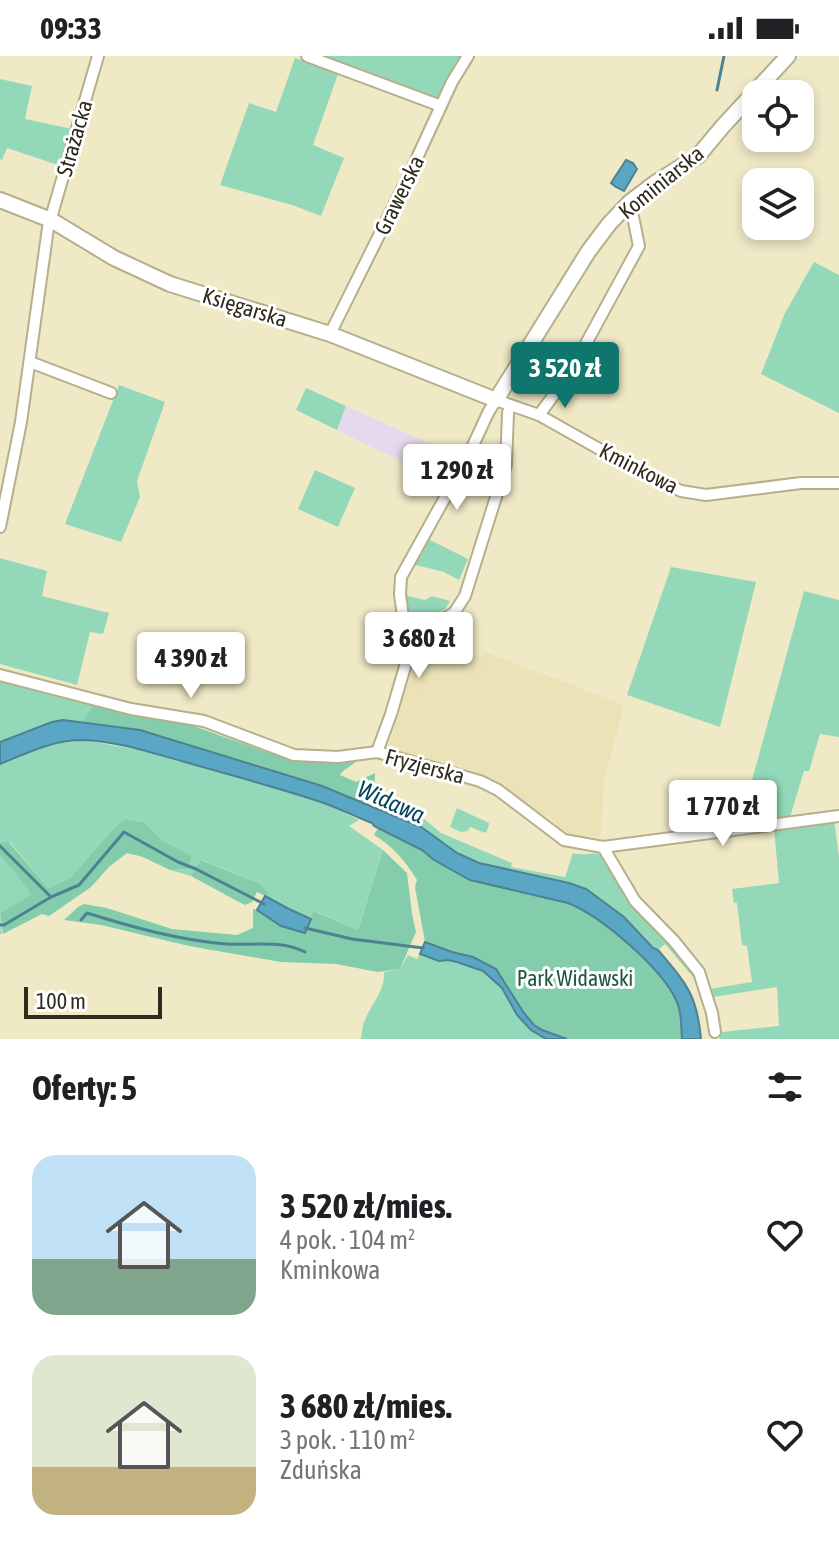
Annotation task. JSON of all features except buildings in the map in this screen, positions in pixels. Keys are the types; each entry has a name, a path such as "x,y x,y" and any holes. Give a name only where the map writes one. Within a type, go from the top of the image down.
{"street":[{"name":"Strażacka","path":"0,527 21,422 51,220 98,56"},
{"path":"307,56 441,106"},
{"name":"Grawerska","path":"330,334 452,82 468,56"},
{"name":"Kominiarska","path":"503,403 588,252 609,224 630,202 698,156 788,56"},
{"name":"Księgarska","path":"0,200 51,220 114,258 170,284 330,334 503,403"},
{"path":"541,412 570,373 639,246 630,202"},
{"path":"30,362 111,393"},
{"path":"414,636 404,625 400,594 403,571 503,403"},
{"path":"377,752 414,636 454,613 465,596 506,465 508,413 503,403"},
{"name":"Kminkowa","path":"503,403 541,412 633,468 691,494 706,495 801,483 839,483"},
{"name":"Fryzjerska","path":"0,675 131,709 204,721 294,755 338,757 377,752 490,785 564,840 603,847 839,816"},
{"path":"603,847 635,901 699,972 715,1032"}],"shaded area":[{"path":"346,406 461,458 448,484 337,430"},
{"path":"452,622 463,623 469,655 483,656 485,652 624,706 604,781 601,837 582,839 558,828 545,814 539,815 492,779 387,751 422,636"}],"green space":[{"path":"319,56 463,56 437,100"},
{"path":"295,58 338,74 313,145 344,158 321,216 220,185 249,103 276,112"},
{"path":"0,79 32,86 25,119 72,129 61,166 7,148 0,159"},
{"path":"814,262 839,275 839,413 761,374 785,313"},
{"path":"119,385 165,402 137,481 140,497 121,542 65,524"},
{"path":"306,388 346,406 337,430 296,410"},
{"path":"315,470 355,488 338,527 298,509"},
{"path":"428,539 468,559 459,580 444,572 412,564"},
{"path":"0,558 47,571 42,596 109,613 103,634 90,632 77,685 0,664"},
{"path":"671,567 756,582 720,727 627,695"},
{"path":"804,591 839,600 839,737 820,734 809,771 804,771 790,817 740,824"},
{"path":"403,592 425,600 432,596 450,601 445,609 423,623 406,620"},
{"path":"0,680 94,704 82,722 52,722 0,742"},
{"path":"94,704 174,719 264,751 305,761 355,760 340,775 356,782 375,773 374,793 367,805 194,746 82,722"},
{"path":"82,740 141,750 306,797 359,820 349,826 383,850 358,930 315,911 311,919 265,896 268,895 260,884 202,860 191,876 170,870 189,869 192,856 162,840 144,822 127,819 113,829 70,878 48,888 10,842 0,842 0,764 50,746"},
{"path":"381,803 401,806 417,813 441,833 512,863 511,867 565,877 573,853 601,854 624,891 625,899 678,950 695,973 703,997 693,977 665,944 658,950 653,948 624,917 586,889 479,863 457,853 421,827 378,809"},
{"path":"457,808 489,823 486,833 470,827 468,831 461,832 450,827"},
{"path":"126,819 144,822 162,840 192,856 189,869 170,870 127,853 91,887 49,916 42,914 3,934 0,913 31,895 0,855 0,842 9,842 48,888 70,878 113,829"},
{"path":"834,819 839,857 839,1039 719,1039 722,1032 779,1026 777,987 713,997 709,989 752,982 747,946 742,945 737,903 734,903 732,889 779,883 774,829"},
{"name":"Park Widawski","path":"378,828 422,850 470,880 568,903 597,919 630,945 670,989 680,1011 682,1039 567,1039 534,1025 506,985 473,957 425,942 415,887 417,880 398,855 374,835"},
{"path":"383,850 407,873 416,932 400,969 378,972 336,964 281,962 64,920 84,904 107,908 172,929 237,935 253,928 253,909 281,926 304,933 314,911 358,930"},
{"path":"0,855 31,891 31,896 0,913"},
{"path":"201,860 260,884 269,894 265,896 257,892 252,902 245,905 237,901 191,876"},
{"path":"420,954 466,965 490,975 537,1035 546,1039 361,1039 364,1022 383,984 384,972 400,969 408,955 417,959"}],"water":[{"path":"626,160 637,169 624,191 611,183"},
{"path":"63,720 140,730 322,786 421,827 457,853 479,863 586,889 624,917 676,972 693,1000 701,1039 682,1039 679,1006 670,989 630,945 597,919 568,903 470,880 372,823 328,804 147,751 95,741 50,745 0,764 0,742"},
{"path":"265,896 311,919 305,933 281,926 257,910"},
{"path":"425,942 473,957 496,969 534,1025 567,1039 546,1039 531,1030 517,1015 502,988 483,971 420,954"}],"waterway":[{"path":"717,90 724,56"},
{"path":"0,925 79,885 124,832 264,904"},
{"path":"0,846 51,897"},
{"path":"81,920 87,913 190,939 226,944 276,944 305,952"},
{"path":"305,928 352,939 423,948"}],"water label":[{"name":"Widawa","path":"391,802"}]}
